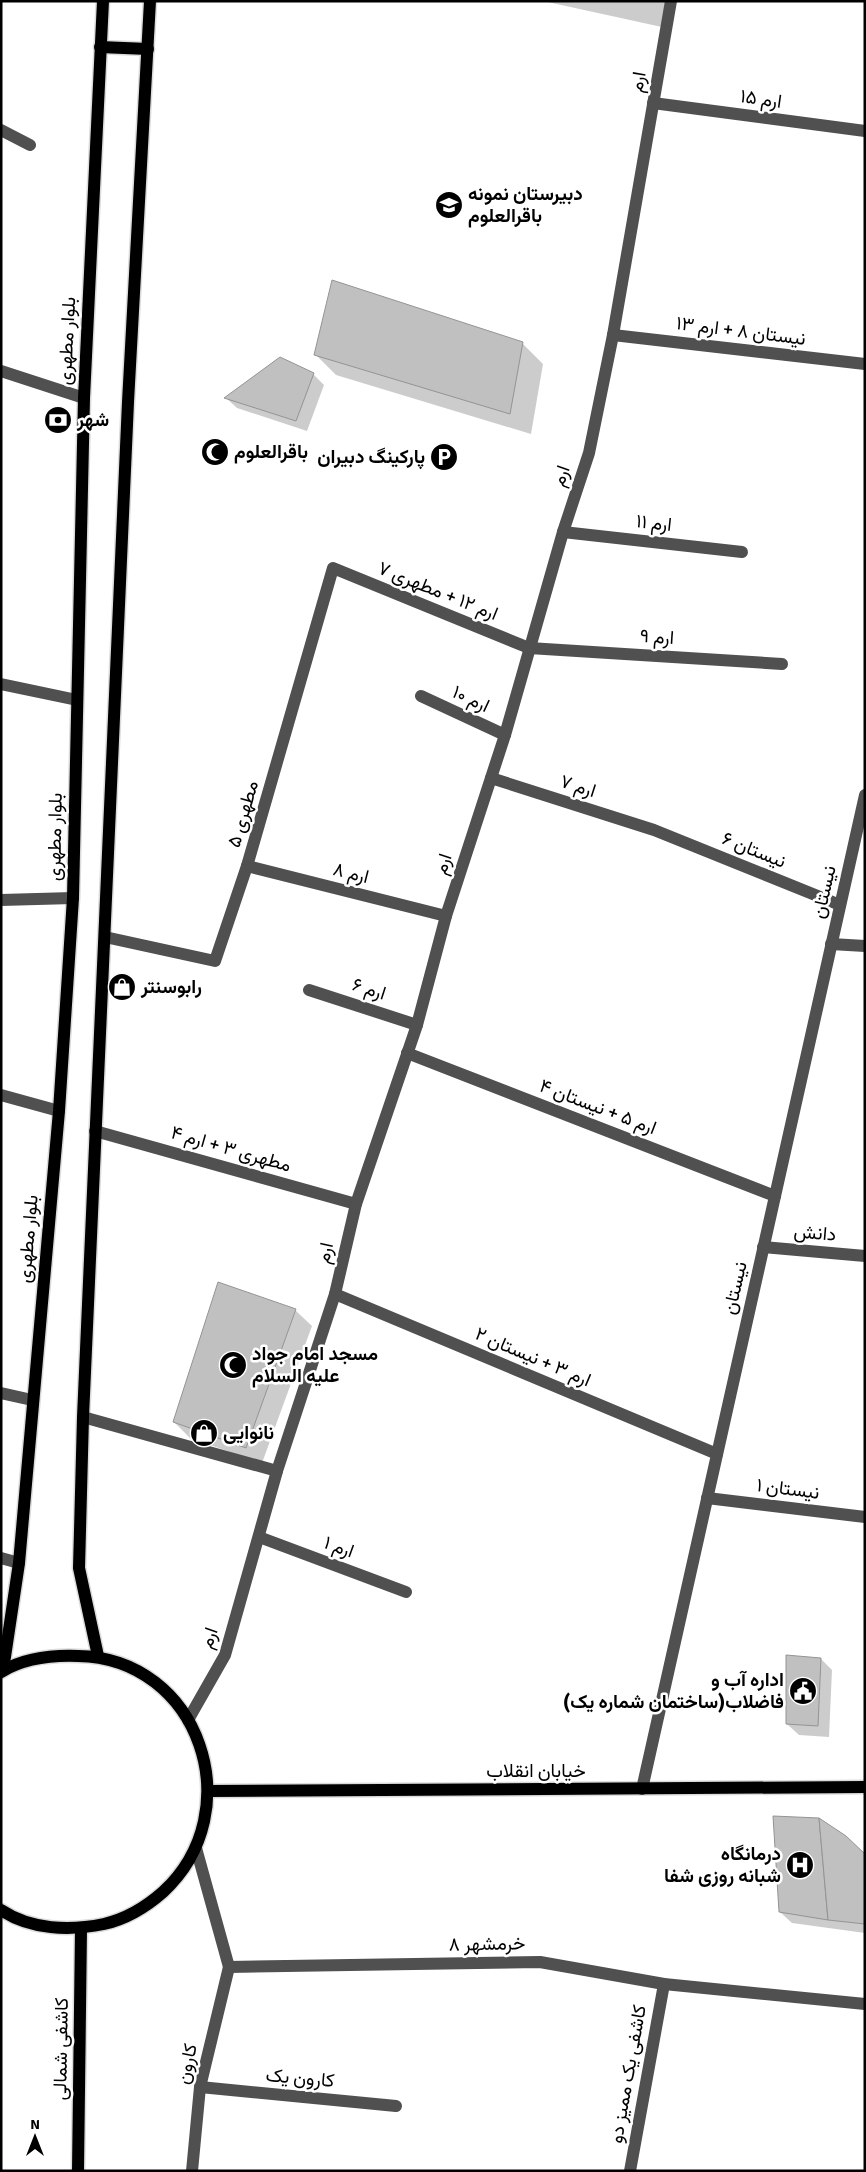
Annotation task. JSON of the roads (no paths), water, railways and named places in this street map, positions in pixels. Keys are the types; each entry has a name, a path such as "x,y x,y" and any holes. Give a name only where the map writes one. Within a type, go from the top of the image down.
{"main road":[{"name":"بلوار مطهری","path":"2,1671 19,1563 59,1111 72,898 84,398 103,1"},
{"path":"98,1656 79,1568 83,1417 127,412 150,1"},
{"path":"100,47 148,49"},
{"path":"1,1910 43,1926 81,1929 117,1921 150,1904 176,1879 196,1848 205,1820 208,1791 206,1766 200,1742 188,1720 165,1690 134,1669 98,1656 50,1655 2,1671"},
{"name":"خیابان انقلاب","path":"208,1791 865,1787"},
{"name":"کاشفی شمالی","path":"78,2171 81,1929"}],"street":[{"name":"ارم","path":"188,1720 225,1655 278,1471 334,1294 356,1204 417,1025 446,916 505,735 562,532 589,453 612,335 671,1"},
{"name":"ارم ۱۵","path":"653,103 865,131"},
{"path":"1,130 30,145"},
{"name":"نیستان ۸ + ارم ۱۳","path":"612,335 865,364"},
{"path":"1,371 84,398"},
{"name":"ارم ۱۱","path":"562,532 742,552"},
{"name":"مطهری ۵","path":"105,937 216,961 247,866 333,568"},
{"name":"ارم ۱۲ + مطهری ۷","path":"333,568 529,648"},
{"name":"ارم ۹","path":"529,648 782,664"},
{"path":"1,684 76,700"},
{"name":"ارم ۱۰","path":"421,696 505,735"},
{"name":"ارم ۷","path":"491,778 654,830"},
{"name":"نیستان","path":"642,1789 865,795"},
{"name":"نیستان ۶","path":"654,830 840,905"},
{"name":"ارم ۸","path":"247,866 446,916"},
{"path":"1,900 72,898"},
{"path":"831,944 865,946"},
{"name":"ارم ۶","path":"309,990 417,1025"},
{"name":"ارم ۵ + نیستان ۴","path":"407,1053 774,1196"},
{"path":"1,1095 59,1111"},
{"name":"مطهری ۳ + ارم ۴","path":"95,1130 356,1204"},
{"name":"دانش","path":"763,1248 865,1256"},
{"name":"ارم ۳ + نیستان ۲","path":"334,1294 717,1454"},
{"path":"1,1393 32,1400"},
{"path":"83,1417 278,1471"},
{"name":"نیستان ۱","path":"707,1498 865,1517"},
{"name":"ارم ۱","path":"259,1538 406,1592"},
{"path":"1,1558 19,1563"},
{"path":"196,1848 229,1967"},
{"name":"خرمشهر ۸","path":"229,1967 540,1962 664,1984 865,2004"},
{"name":"کارون","path":"192,2171 200,2087 229,1967"},
{"name":"کاشفی یک ممیز دو","path":"630,2171 664,1984"},
{"name":"کارون یک","path":"200,2087 396,2106"}],"place":[{"name":"دبیرستان نمونه باقرالعلوم","path":"449,205"},
{"name":"شهر","path":"58,420"},
{"name":"باقرالعلوم","path":"215,452"},
{"name":"پارکینگ دبیران","path":"444,457"},
{"name":"رابوسنتر","path":"122,987"},
{"name":"مسجد امام جواد علیه السلام","path":"233,1365"},
{"name":"نانوایی","path":"204,1433"},
{"name":"اداره آب و فاضلاب(ساختمان شماره یک)","path":"803,1691"},
{"name":"درمانگاه شبانه روزی شفا","path":"800,1865"}]}
